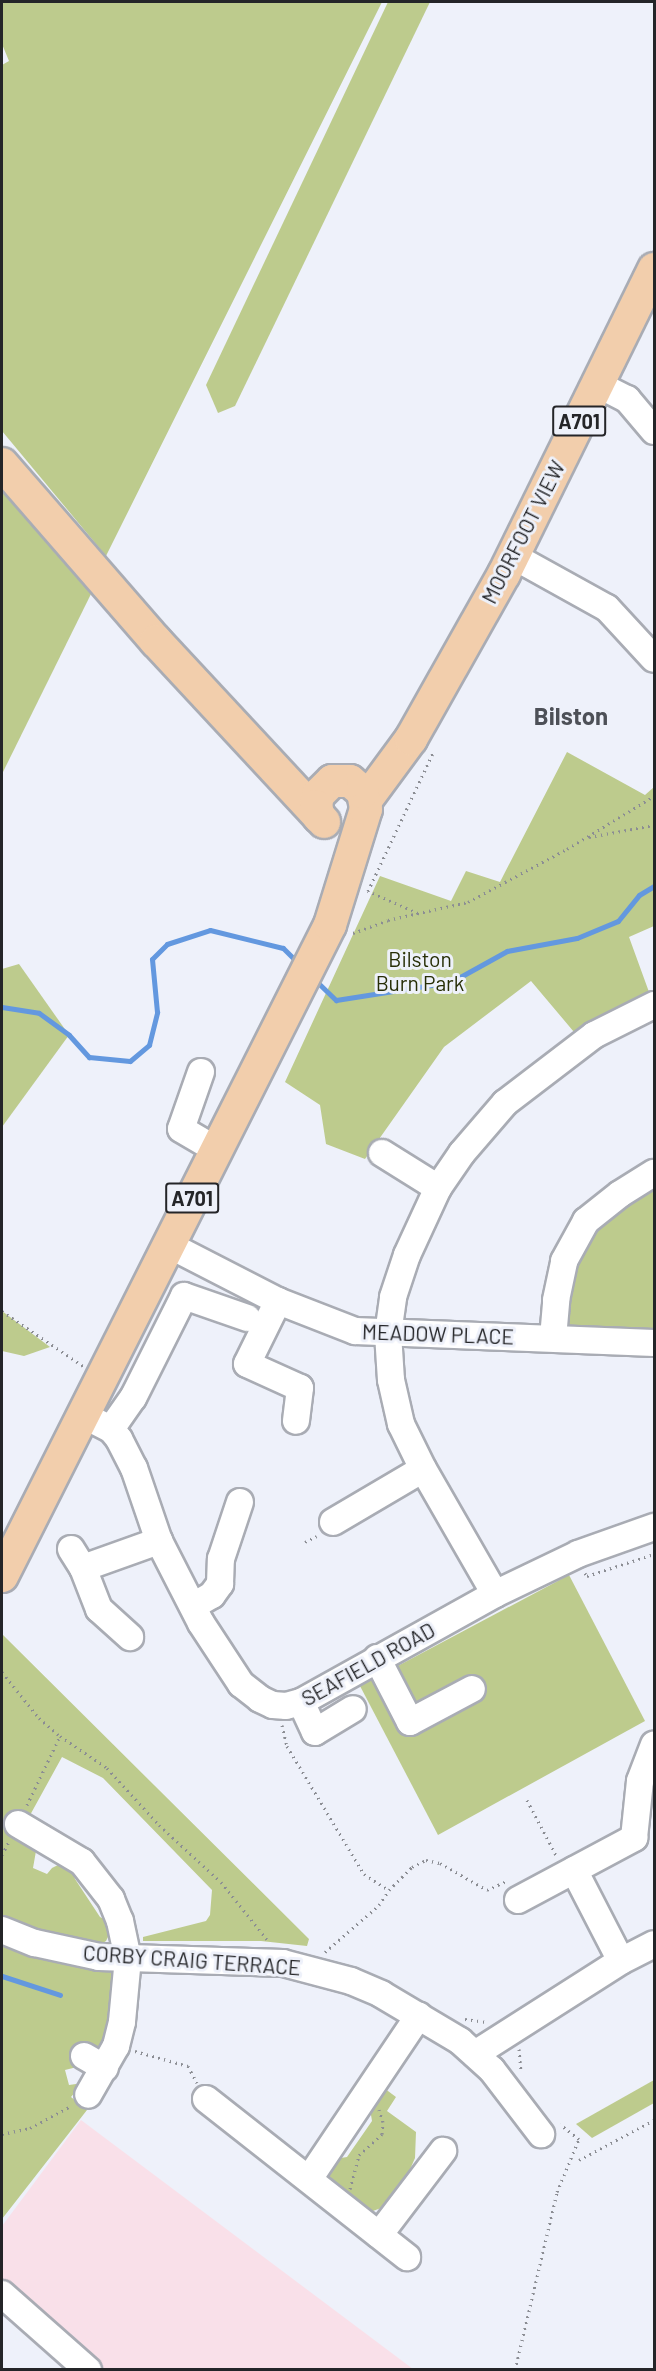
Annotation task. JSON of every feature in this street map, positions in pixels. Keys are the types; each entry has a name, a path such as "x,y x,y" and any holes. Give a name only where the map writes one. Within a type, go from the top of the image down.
{"main road":[{"name":"MOORFOOT VIEW","path":"326,823 344,830 355,826 351,796 397,756 411,739 513,556 654,269"},
{"path":"2,464 156,641 326,823"},
{"path":"277,770 351,796"},
{"path":"326,823 316,806 318,795 351,796"},
{"name":"A701","path":"2,1576 339,904 357,886 351,796"},
{"name":"A701","path":"326,823 357,886"}],"street":[{"path":"597,384 627,399 654,431"},
{"path":"513,556 607,608 654,659"},
{"path":"495,1594 423,1469 401,1424 391,1380 388,1334 393,1297 407,1255 438,1188 462,1153 505,1103 594,1035 654,1005"},
{"path":"201,1072 181,1129 217,1150"},
{"path":"382,1153 438,1188"},
{"path":"553,1338 556,1300 564,1261 586,1221 620,1194 654,1173"},
{"name":"MEADOW PLACE","path":"169,1245 278,1300 334,1325 355,1331 654,1342"},
{"path":"83,1415 111,1429 133,1398 184,1296 247,1318"},
{"path":"278,1300 247,1364 300,1388 296,1421"},
{"name":"SEAFIELD ROAD","path":"111,1429 119,1439 134,1468 159,1541 193,1606 241,1684 260,1699 273,1705 294,1704 495,1594 578,1554 654,1527"},
{"path":"333,1522 423,1469"},
{"path":"193,1606 212,1595 220,1584 220,1558 240,1502"},
{"path":"130,1636 99,1609 77,1558 159,1541"},
{"path":"377,1658 410,1722 472,1689"},
{"path":"294,1704 315,1732 353,1709"},
{"path":"517,1888 570,1860 634,1838 640,1780 654,1745"},
{"path":"18,1824 48,1853 82,1862 111,1899 120,1921 128,1958 122,2022 94,2068"},
{"path":"570,1860 621,1961"},
{"name":"CORBY CRAIG TERRACE","path":"2,1930 68,1951 99,1957 283,1963 351,1981 419,2015 460,2041 492,2070 538,2130"},
{"path":"474,2054 621,1961 654,1944"},
{"path":"309,2179 419,2015"},
{"path":"206,2099 407,2257"},
{"path":"380,2235 443,2151"},
{"path":"2,2294 88,2370"}],"path":[{"path":"311,962 388,920 468,902 587,837 654,796"},
{"path":"587,837 654,825"},
{"path":"357,886 418,913"},
{"path":"2,1311 102,1379"},
{"path":"2,1672 39,1718 60,1736 107,1767 159,1825 220,1882 272,1945 285,1947 283,1963"},
{"path":"294,1704 282,1724 287,1746 364,1874 389,1890"},
{"path":"2,1855 60,1736"},
{"path":"527,1800 556,1855 570,1860"},
{"path":"323,1954 379,1905 389,1890 412,1867 426,1860 440,1863 487,1890 517,1888"},
{"path":"2,2134 30,2128 52,2118 94,2068 188,2066 206,2099"},
{"path":"339,2203 351,2187 359,2155 378,2139 384,2128 378,2110 363,2098"},
{"path":"579,2160 654,2120"},
{"path":"515,2370 557,2192 579,2139"}],"shaded area":[{"path":"81,2120 413,2369 105,2369 2,2279 2,2226"}],"green space":[{"path":"2,2 382,2 106,556 2,431 2,65 9,61 2,44"},
{"path":"388,2 430,2 235,406 218,413 206,385"},
{"path":"2,490 91,594 2,774"},
{"name":"Bilston Burn Park","path":"567,752 645,795 654,787 654,926 629,937 649,992 574,1032 531,981 444,1047 365,1159 326,1144 320,1105 285,1082 380,876 451,901 466,871 500,882"},
{"path":"19,964 69,1035 2,1127 2,969"},
{"path":"654,1183 654,1329 593,1327 585,1332 573,1330 565,1322 573,1265 592,1228"},
{"path":"2,1311 50,1347 24,1356 2,1351"},
{"path":"569,1575 645,1721 438,1835 360,1686"},
{"path":"2,1634 309,1939 307,1946 261,1941 143,1941 143,1937 206,1921 210,1915 212,1890 103,1778 62,1757 18,1837 30,1841 36,1851 33,1868 47,1874 60,1864 71,1865 75,1879 100,1917 107,1921 110,1933 106,1941 95,1948 46,1936 2,1918"},
{"path":"2,1939 106,1967 112,1974 115,1985 108,2030 101,2045 92,2048 81,2066 65,2070 69,2085 83,2083 71,2097 87,2110 2,2219"},
{"path":"654,2080 654,2103 592,2138 576,2124"},
{"path":"384,2088 396,2097 387,2111 416,2132 415,2158 408,2174 384,2207 370,2212 329,2182 329,2173 335,2159 347,2157 372,2121 370,2109"}],"waterway":[{"path":"313,978 336,1000 451,982 507,951 577,938 618,921 639,895 654,886"},
{"path":"2,1007 39,1013 69,1035 89,1057 130,1061 149,1045 157,1012 152,959 167,944 210,930 283,948 298,963"},
{"path":"2,1976 60,1995"}],"district":[{"name":"Bilston","path":"571,716"}]}
